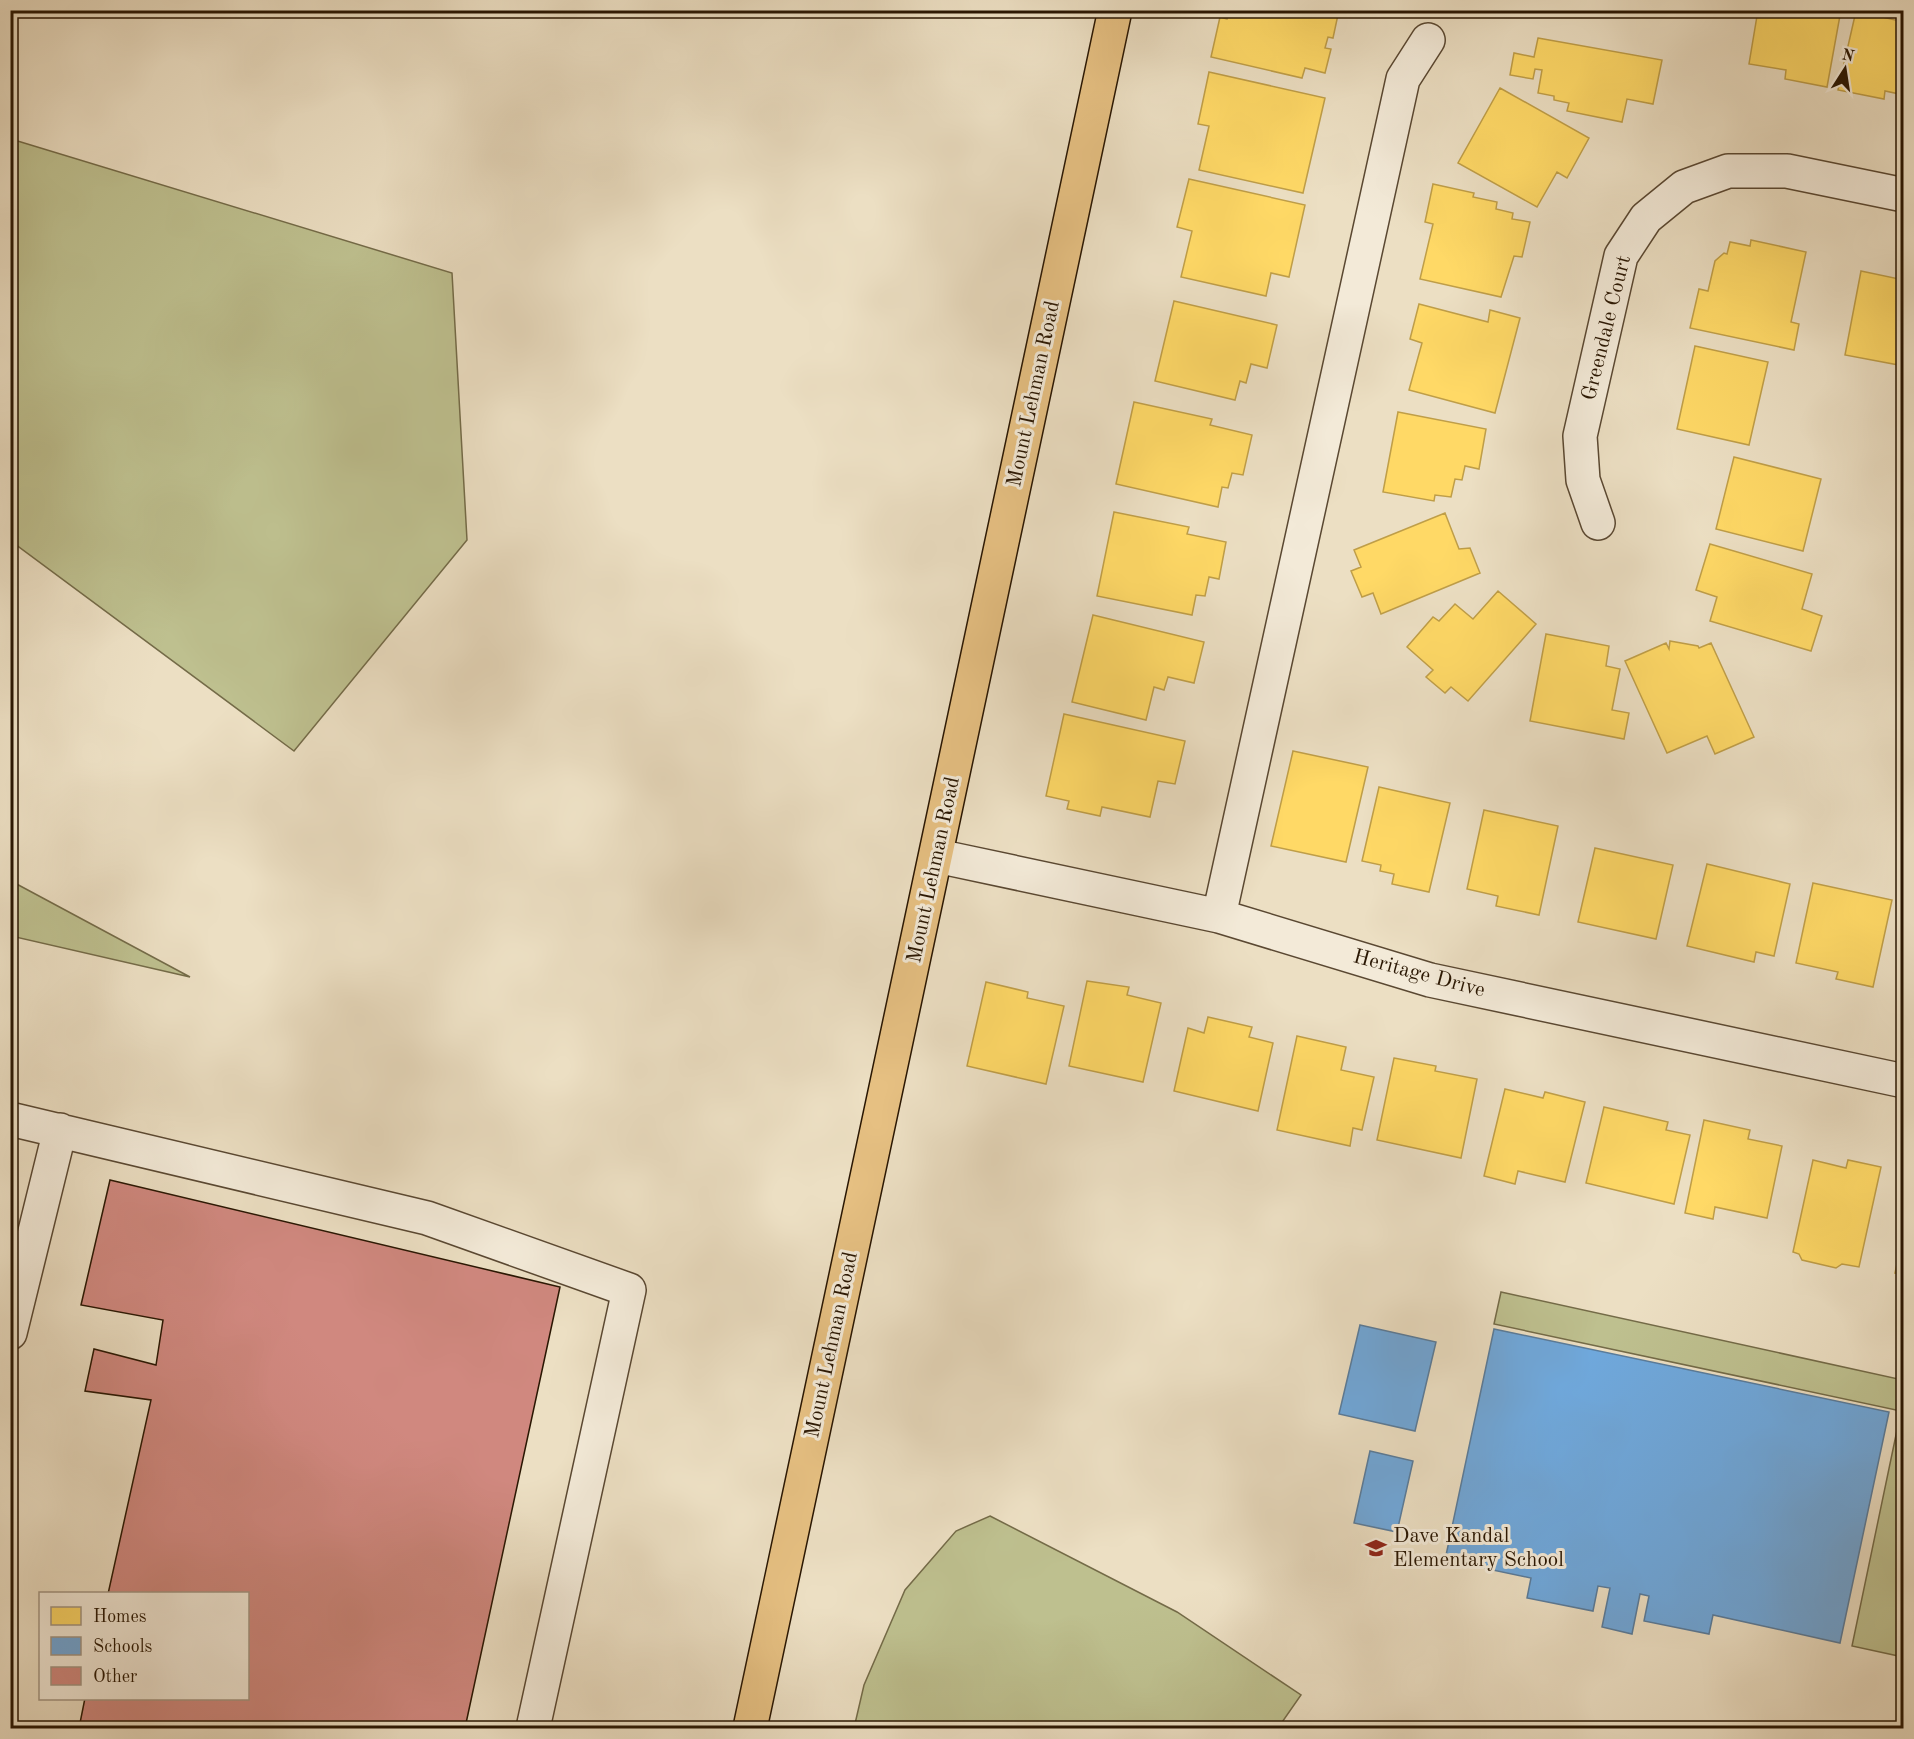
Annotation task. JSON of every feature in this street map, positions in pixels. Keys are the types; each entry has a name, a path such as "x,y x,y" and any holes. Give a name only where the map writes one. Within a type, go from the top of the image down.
{"main road":[{"name":"Mount Lehman Road","path":"750,1728 1115,10"}],"street":[{"path":"1219,916 1402,79 1428,40"},
{"name":"Greendale Court","path":"1598,523 1583,480 1581,436 1621,256 1646,218 1684,187 1728,171 1787,171 1904,195"},
{"name":"Heritage Drive","path":"937,856 1219,916 1430,980 1904,1082"},
{"path":"10,1119 427,1218 628,1290 533,1728"},
{"path":"10,1333 60,1130"}],"green space":[{"path":"11,139 452,273 467,540 294,751 11,541"},
{"path":"11,881 190,977 11,936"},
{"path":"1501,1292 1903,1380 1903,1657 1852,1646 1901,1411 1494,1324"},
{"path":"990,1516 1177,1612 1301,1695 1278,1728 854,1728 864,1685 905,1590 956,1531"}],"building: Homes":[{"path":"1229,10 1339,10 1333,38 1328,37 1325,48 1331,49 1325,73 1305,68 1302,78 1211,57 1220,17 1227,19"},
{"path":"1758,10 1841,10 1827,87 1785,79 1786,70 1749,64"},
{"path":"1856,11 1904,22 1904,95 1885,91 1884,99 1838,90"},
{"path":"1538,38 1662,60 1653,104 1627,99 1622,122 1567,111 1569,103 1554,100 1554,96 1538,93 1542,70 1535,69 1533,79 1510,75 1514,53 1534,57"},
{"path":"1209,72 1325,98 1303,193 1199,170 1209,126 1198,124"},
{"path":"1500,88 1589,138 1567,178 1557,172 1537,207 1458,163"},
{"path":"1189,179 1305,205 1289,277 1271,273 1266,296 1181,277 1192,231 1177,227"},
{"path":"1433,184 1474,193 1473,197 1497,202 1496,209 1513,213 1512,219 1530,222 1522,257 1514,256 1501,297 1420,279 1433,224 1425,222"},
{"path":"1751,240 1806,252 1791,322 1799,324 1794,350 1690,328 1699,289 1708,291 1715,261 1724,253 1727,254 1730,242 1750,246"},
{"path":"1861,271 1904,280 1904,366 1845,355"},
{"path":"1174,301 1277,325 1267,368 1251,364 1246,383 1240,381 1235,400 1155,381"},
{"path":"1419,304 1488,322 1490,310 1520,318 1495,413 1409,390 1422,343 1410,339"},
{"path":"1695,346 1768,362 1749,445 1677,429"},
{"path":"1134,402 1212,419 1210,425 1252,435 1243,475 1232,473 1228,488 1222,487 1218,507 1116,484"},
{"path":"1398,412 1486,429 1479,469 1465,466 1462,480 1455,479 1451,497 1435,495 1434,501 1383,492"},
{"path":"1734,457 1821,479 1803,551 1716,529"},
{"path":"1114,512 1189,527 1187,534 1226,542 1219,579 1209,577 1205,596 1196,595 1192,615 1097,596"},
{"path":"1445,513 1459,549 1470,548 1480,573 1381,614 1373,593 1362,597 1351,571 1361,567 1354,550"},
{"path":"1710,544 1812,574 1802,609 1822,616 1811,651 1710,621 1717,597 1696,590"},
{"path":"1498,591 1536,624 1468,701 1451,687 1445,693 1426,677 1433,670 1407,647 1433,617 1439,621 1455,604 1473,619"},
{"path":"1093,615 1204,642 1194,683 1168,677 1164,690 1154,687 1146,720 1072,702"},
{"path":"1546,634 1609,646 1606,666 1620,669 1612,710 1629,713 1624,739 1530,721"},
{"path":"1670,641 1699,648 1711,643 1754,737 1715,754 1707,736 1667,753 1625,661 1666,643 1669,649"},
{"path":"1064,714 1185,741 1175,784 1158,781 1150,817 1102,807 1100,816 1067,809 1069,801 1046,796"},
{"path":"1293,751 1368,767 1346,862 1271,846"},
{"path":"1379,787 1450,803 1429,892 1392,884 1394,874 1380,871 1381,865 1362,861"},
{"path":"1484,810 1558,826 1539,915 1496,906 1498,896 1467,889"},
{"path":"1595,848 1673,865 1656,939 1578,922"},
{"path":"1707,864 1790,884 1774,956 1756,952 1754,962 1687,946"},
{"path":"1813,883 1892,900 1873,987 1836,979 1838,972 1796,963"},
{"path":"1087,981 1129,987 1127,995 1161,1003 1143,1082 1069,1066"},
{"path":"986,982 1028,992 1027,998 1064,1006 1046,1084 967,1066"},
{"path":"1208,1017 1252,1027 1249,1037 1273,1043 1258,1111 1174,1091 1188,1028 1204,1033"},
{"path":"1297,1036 1346,1047 1341,1070 1374,1077 1362,1130 1353,1128 1350,1146 1277,1130"},
{"path":"1394,1058 1436,1066 1435,1071 1477,1079 1461,1158 1377,1140"},
{"path":"1505,1089 1543,1098 1545,1092 1585,1102 1565,1182 1518,1171 1515,1184 1484,1176"},
{"path":"1604,1107 1668,1122 1666,1130 1690,1135 1674,1204 1586,1183"},
{"path":"1704,1120 1750,1130 1748,1139 1782,1146 1767,1218 1715,1207 1713,1219 1685,1213"},
{"path":"1813,1160 1846,1168 1848,1160 1881,1167 1859,1267 1842,1264 1836,1268 1802,1260 1799,1254 1793,1252"},
{"path":"1904,1231 1904,1274 1895,1273"}],"building: Schools":[{"path":"1360,1325 1436,1342 1415,1431 1339,1414"},
{"path":"1494,1329 1889,1412 1840,1643 1713,1615 1709,1634 1644,1621 1649,1596 1640,1594 1632,1634 1602,1627 1610,1588 1598,1586 1593,1611 1527,1598 1531,1578 1445,1560"},
{"path":"1370,1451 1413,1461 1397,1532 1354,1523"}],"building: Other":[{"path":"110,1180 560,1287 465,1728 79,1728 85,1700 249,1700 249,1592 108,1592 151,1400 85,1391 94,1349 156,1365 163,1320 81,1305"}],"place":[{"name":"Dave Kandal Elementary School","path":"1376,1548"}]}
